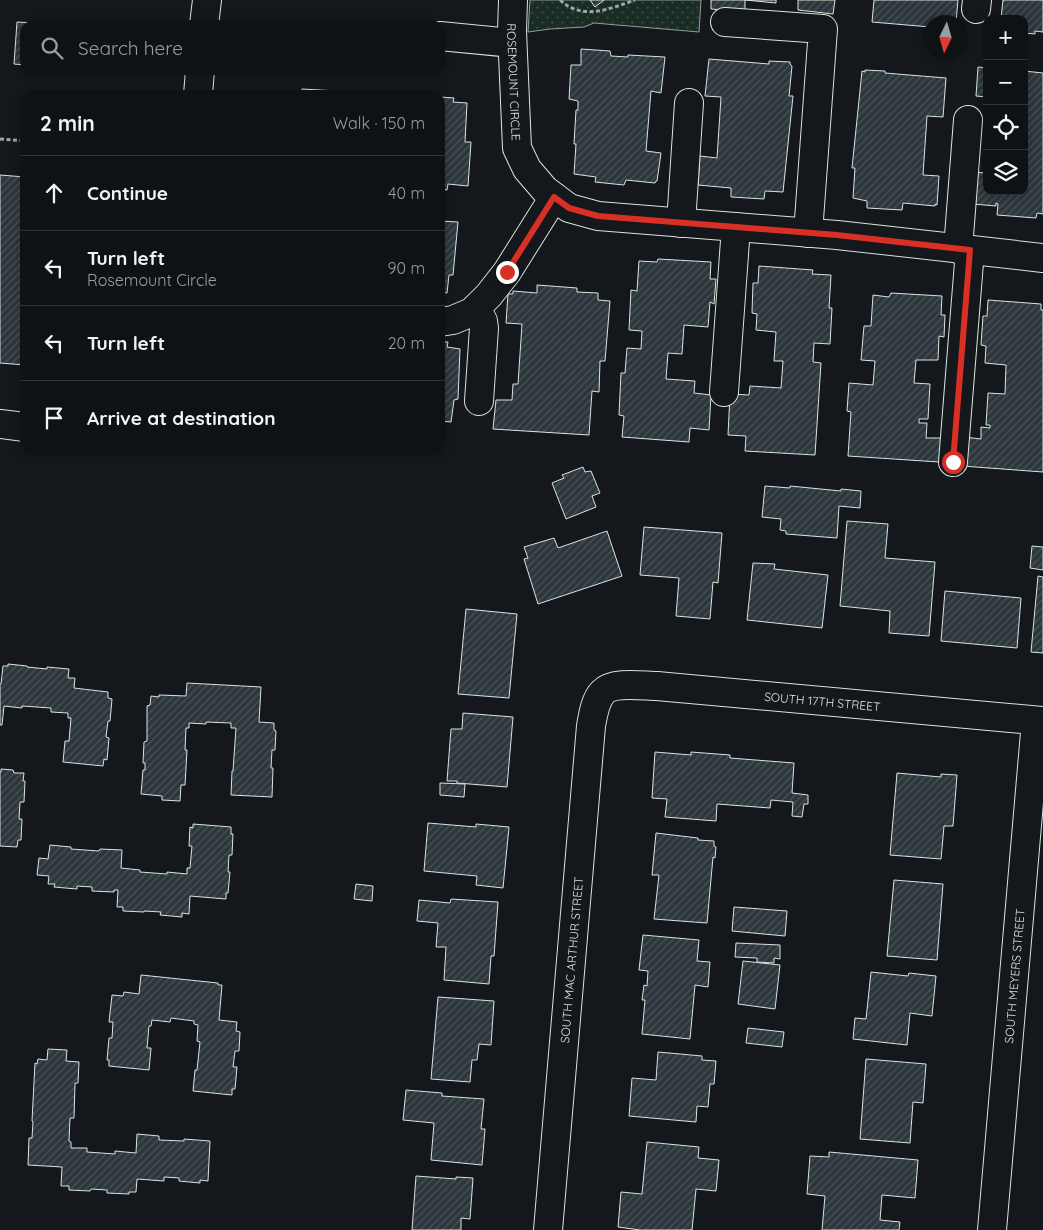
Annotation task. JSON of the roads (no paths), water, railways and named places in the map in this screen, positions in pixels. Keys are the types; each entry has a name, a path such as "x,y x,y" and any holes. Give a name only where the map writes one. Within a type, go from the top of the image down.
{"street":[{"path":"205,20 207,0"},
{"name":"ROSEMOUNT CIRCLE","path":"512,0 517,148 527,169 545,190 569,208 598,216 837,235 1043,258"},
{"path":"725,22 823,29 808,233"},
{"path":"445,36 512,43"},
{"path":"198,90 200,75"},
{"path":"681,223 689,103"},
{"path":"953,462 964,249 968,120"},
{"path":"445,321 472,312 489,295 507,272 554,197"},
{"path":"724,392 736,227"},
{"path":"476,308 483,321 484,328 479,401"},
{"path":"0,424 20,426"},
{"name":"SOUTH 17TH STREET","path":"603,691 620,686 657,686 1039,721"},
{"name":"SOUTH MAC ARTHUR STREET","path":"548,1230 591,726 597,702 603,691"},
{"name":"SOUTH MEYERS STREET","path":"993,1230 1039,721"}]}
